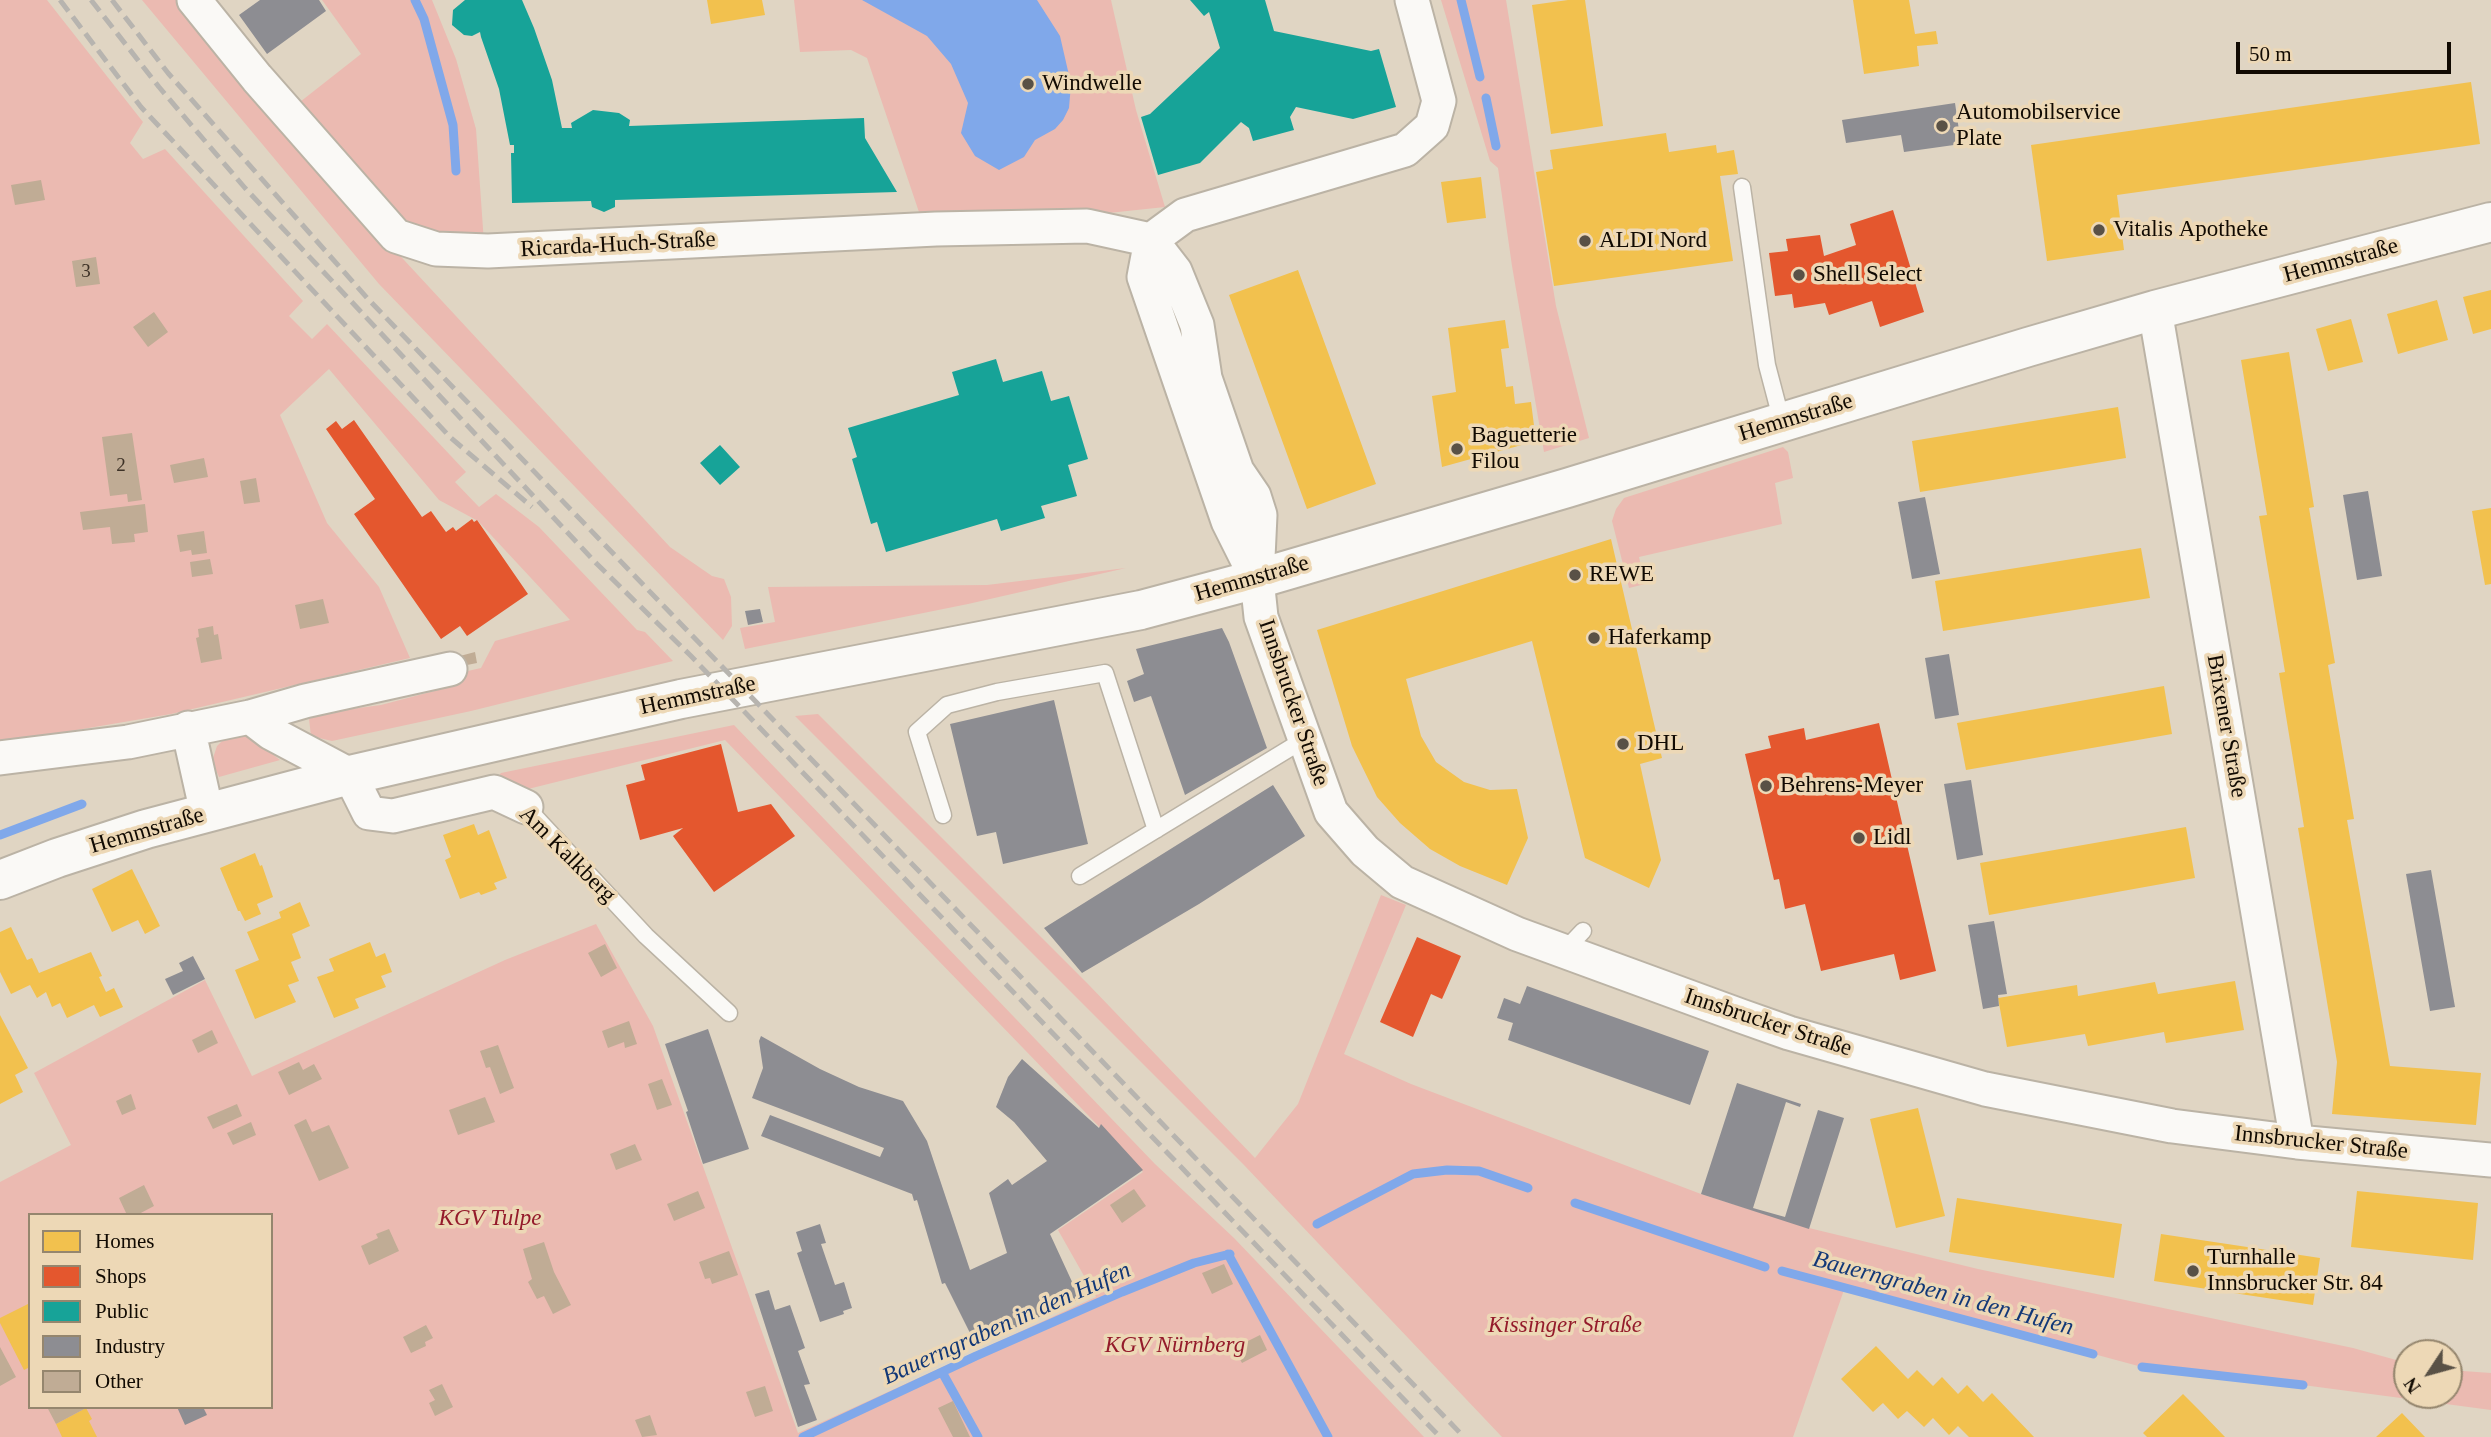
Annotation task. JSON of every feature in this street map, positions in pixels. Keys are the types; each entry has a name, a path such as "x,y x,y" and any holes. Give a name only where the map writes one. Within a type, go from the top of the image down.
{"street":[{"name":"Ricarda-Huch-Straße","path":"194,0 257,78 396,236 436,249 488,251 936,229 1087,226 1151,240"},
{"path":"1151,240 1185,215 1405,150 1432,126 1439,100 1412,0"},
{"name":"Hemmstraße","path":"0,880 69,854 207,813 350,775 681,699 1141,610 1257,579 2155,310 2491,222"},
{"name":"Innsbrucker Straße","path":"1151,240 1175,271 1193,314 1205,378 1237,471 1254,496 1261,514 1257,579 1261,617 1331,812 1364,851 1402,882 1517,934 1573,941 1789,1033 1985,1089 2172,1126 2297,1142 2491,1160"},
{"name":"Brixener Straße","path":"2155,310 2297,1142"},
{"path":"0,758 128,742 250,717 305,701 450,669"},
{"path":"250,717 271,733 350,775"},
{"path":"188,728 207,813"},
{"name":"Am Kalkberg","path":"350,775 369,813 393,816 494,792 526,807"}],"lane":[{"path":"1742,187 1767,365 1782,422"},
{"path":"943,815 917,732 947,705 997,692 1105,673 1156,830"},
{"path":"1080,876 1305,739"},
{"name":"Am Kalkberg","path":"526,807 646,936 729,1013"}],"green space":[{"path":"0,0 47,0 143,122 130,143 143,159 165,149 303,301 289,316 312,339 327,324 466,472 455,482 479,507 496,494 539,527 637,630 645,632 673,661 471,711 332,741 311,736 309,719 322,713 381,705 457,685 450,675 481,668 495,641 570,620 478,521 439,500 329,369 280,415 327,523 379,587 410,658 171,714 0,743"},
{"path":"142,0 178,0 379,233 670,547 712,576 724,579 731,597 732,626 723,640 379,284"},
{"path":"322,0 432,0 456,59 476,129 484,243 416,238 291,109 361,54"},
{"path":"794,0 1111,0 1136,110 1165,207 1061,218 922,221 867,58 851,50 800,52"},
{"path":"1441,0 1506,0 1556,306 1589,438 1544,452 1498,168 1490,161"},
{"path":"1783,447 1788,452 1793,478 1775,483 1782,524 1639,557 1645,584 1629,588 1612,521 1624,498"},
{"path":"1126,568 968,604 745,649 740,628 775,622 768,587 987,585"},
{"name":"Kissinger Straße","path":"818,714 1088,984 1255,1158 1298,1104 1381,895 1406,905 1344,1054 1411,1084 1701,1194 1809,1228 1978,1269 2353,1348 2393,1359 2393,1397 2142,1367 1845,1287 1793,1437 1502,1437 1244,1165 795,716"},
{"name":"KGV Tulpe","path":"734,725 1155,1164 1234,1238 1424,1437 0,1437 0,1182 71,1145 34,1073 205,980 252,1076 505,960 596,924 653,1026 798,1433 1096,1297 1058,1230 1143,1172 725,740 520,791 494,782 501,773"},
{"path":"236,735 252,738 280,760 219,777 212,761 217,746 224,739"},
{"path":"2463,1371 2491,1373 2491,1410 2463,1406"}],"water":[{"path":"862,0 1037,0 1060,36 1071,84 1069,108 1063,120 1055,129 1035,140 1024,157 999,170 975,156 961,133 968,103 951,64 927,36"}],"building: Homes":[{"path":"707,0 762,0 765,15 711,24"},
{"path":"1585,0 1603,126 1551,134 1532,5"},
{"path":"1853,0 1909,0 1915,34 1936,31 1938,44 1917,46 1919,66 1864,74"},
{"path":"2471,82 2480,144 2117,195 2124,250 2047,261 2031,145"},
{"path":"1666,133 1669,152 1716,145 1717,153 1734,150 1738,174 1720,176 1733,261 1554,286 1536,172 1553,169 1550,150"},
{"path":"1481,177 1486,218 1447,223 1441,182"},
{"path":"1298,270 1376,484 1307,509 1229,295"},
{"path":"2491,290 2491,329 2473,334 2463,297"},
{"path":"2437,300 2448,340 2398,354 2387,314"},
{"path":"2351,319 2363,362 2328,371 2316,329"},
{"path":"1505,320 1509,348 1501,349 1506,387 1513,386 1515,404 1531,402 1536,441 1442,467 1432,396 1456,392 1448,328"},
{"path":"2289,352 2314,507 2309,508 2335,663 2328,665 2354,819 2347,820 2390,1066 2481,1073 2476,1125 2332,1114 2337,1062 2298,828 2304,827 2279,673 2285,672 2259,516 2267,515 2241,360"},
{"path":"2118,407 2126,458 1920,492 1912,441"},
{"path":"2491,508 2491,584 2485,585 2472,511"},
{"path":"1611,539 1662,758 1640,764 1661,860 1649,888 1585,858 1532,641 1406,679 1421,736 1436,762 1464,782 1490,790 1517,789 1528,838 1507,885 1460,866 1430,849 1400,823 1377,797 1352,746 1317,630"},
{"path":"2141,548 2150,598 1943,631 1935,581"},
{"path":"2164,686 2172,734 1966,770 1957,723"},
{"path":"474,824 478,835 489,830 507,878 494,883 497,889 460,899 445,860 451,857 443,835"},
{"path":"2186,827 2195,878 1989,915 1980,863"},
{"path":"255,853 273,897 257,904 261,914 245,921 220,868"},
{"path":"132,869 160,926 145,934 138,920 112,932 92,889"},
{"path":"300,902 310,926 292,934 301,958 291,962 299,981 288,985 296,1002 255,1019 235,970 259,960 247,932 281,918 279,912"},
{"path":"11,927 27,960 32,958 39,973 91,952 106,992 114,988 123,1007 100,1017 94,1005 67,1018 60,1003 52,1007 46,992 37,998 30,985 11,994 0,972 0,932"},
{"path":"370,942 376,957 385,953 392,972 381,976 386,987 355,999 359,1008 334,1018 317,977 334,971 329,959"},
{"path":"2235,981 2244,1030 2166,1043 2164,1032 2088,1046 2085,1034 2007,1047 1998,998 2077,985 2078,996 2155,982 2158,994"},
{"path":"0,1015 28,1068 15,1075 23,1092 0,1104"},
{"path":"1918,1108 1945,1216 1896,1228 1870,1119"},
{"path":"2357,1191 2478,1203 2473,1260 2351,1247"},
{"path":"1957,1198 2122,1224 2114,1278 1949,1252"},
{"path":"2161,1234 2320,1258 2313,1305 2154,1281"},
{"path":"28,1304 28,1368 24,1370 0,1318"},
{"path":"1876,1346 1908,1379 1917,1370 1933,1386 1942,1377 1958,1394 1967,1385 1983,1402 1992,1393 2034,1437 1969,1437 1958,1426 1949,1435 1933,1418 1924,1427 1907,1411 1898,1419 1883,1403 1873,1412 1841,1379"},
{"path":"2183,1394 2225,1437 2147,1437 2143,1433"},
{"path":"87,1409 97,1437 62,1437 56,1424"},
{"path":"2402,1413 2425,1437 2376,1437"}],"building: Shops":[{"path":"1893,210 1924,312 1880,327 1872,301 1829,315 1825,303 1794,308 1792,294 1775,296 1769,253 1788,251 1786,239 1820,235 1824,256 1856,245 1850,224"},
{"path":"354,420 422,517 431,511 446,532 453,527 456,531 472,519 474,522 477,520 528,594 467,636 460,626 441,639 354,514 375,499 326,429 336,421 342,429"},
{"path":"1879,723 1936,971 1900,980 1894,954 1821,971 1805,904 1785,909 1779,879 1774,880 1745,754 1771,748 1768,736 1804,728 1806,740"},
{"path":"721,744 738,812 771,804 795,836 714,892 673,836 683,828 640,840 626,785 645,780 641,765"},
{"path":"1417,937 1461,956 1442,999 1431,994 1413,1037 1380,1022"}],"building: Public":[{"path":"465,0 522,0 552,80 562,128 572,128 571,123 593,110 619,113 630,120 629,126 864,118 865,138 897,192 615,200 615,207 604,212 592,207 591,201 512,203 511,153 514,153 514,145 510,145 499,89 480,32 472,36 464,35 452,25 453,10"},
{"path":"1190,0 1265,0 1274,31 1371,51 1379,49 1396,107 1353,119 1296,107 1290,117 1294,130 1253,141 1249,128 1241,122 1200,163 1158,175 1141,117 1150,114 1220,48 1209,12 1204,16"},
{"path":"996,359 1003,382 1042,371 1051,401 1069,396 1088,459 1068,465 1077,496 1041,506 1045,518 1001,531 997,519 886,552 877,522 871,524 852,459 857,457 848,428 959,395 952,372"},
{"path":"720,445 740,467 720,485 700,463"}],"building: Industry":[{"path":"260,0 319,0 326,11 267,54 239,15"},
{"path":"1955,103 1961,144 1904,152 1901,135 1846,143 1842,120"},
{"path":"2368,491 2382,576 2357,580 2343,495"},
{"path":"1925,497 1940,574 1912,579 1898,502"},
{"path":"760,609 763,622 748,625 745,611"},
{"path":"1222,628 1267,748 1185,795 1151,696 1134,702 1127,681 1144,674 1136,649"},
{"path":"1949,654 1959,715 1935,719 1925,658"},
{"path":"1054,700 1088,844 1003,864 996,832 977,836 950,724"},
{"path":"1971,780 1983,855 1957,860 1944,784"},
{"path":"1273,785 1305,836 1199,904 1082,973 1044,928"},
{"path":"2431,870 2455,1007 2430,1011 2406,874"},
{"path":"1994,921 2007,994 1998,995 1999,1006 1983,1009 1968,925"},
{"path":"193,956 205,979 173,995 165,979 183,971 179,963"},
{"path":"1527,986 1709,1051 1690,1105 1508,1040 1513,1023 1497,1018 1504,998 1520,1004"},
{"path":"708,1029 749,1149 703,1164 665,1044"},
{"path":"761,1036 859,1087 903,1101 927,1141 970,1270 1007,1253 989,1193 1008,1179 1012,1185 1047,1161 1014,1122 996,1107 1008,1077 1022,1059 1099,1128 1101,1124 1143,1170 1050,1234 1080,1299 976,1345 945,1283 942,1284 917,1200 914,1201 912,1194 761,1136 770,1115 880,1157 884,1148 752,1098 763,1068 759,1041"},
{"path":"1737,1083 1801,1104 1800,1107 1786,1102 1753,1208 1785,1217 1818,1110 1844,1118 1809,1229 1701,1194"},
{"path":"820,1224 826,1243 821,1244 835,1285 844,1282 852,1308 843,1311 844,1314 820,1322 797,1253 802,1251 796,1232"},
{"path":"769,1290 775,1310 790,1305 805,1348 798,1351 810,1384 804,1385 817,1420 798,1427 755,1294"},
{"path":"178,1409 204,1409 207,1415 185,1425"}],"building: Other":[{"path":"41,180 45,200 15,205 11,185"},
{"path":"96,257 100,284 76,287 72,261"},
{"path":"154,312 168,332 148,347 133,327"},
{"path":"132,433 142,500 128,502 127,494 110,496 102,437"},
{"path":"204,458 208,477 174,483 170,465"},
{"path":"256,478 260,502 244,504 240,481"},
{"path":"145,504 148,532 134,534 135,542 112,544 110,527 83,530 80,512"},
{"path":"204,531 207,553 192,555 191,550 180,552 177,535"},
{"path":"210,559 213,574 192,577 190,562"},
{"path":"323,599 329,623 300,629 295,605"},
{"path":"213,626 214,635 218,634 222,659 201,663 196,638 199,637 198,629"},
{"path":"475,652 477,663 462,666 460,656"},
{"path":"605,944 617,968 601,977 588,953"},
{"path":"629,1021 637,1044 625,1048 624,1042 608,1048 602,1031"},
{"path":"212,1030 218,1043 198,1053 192,1040"},
{"path":"498,1045 514,1088 500,1094 490,1067 486,1068 480,1051"},
{"path":"299,1062 303,1070 314,1064 322,1079 289,1095 278,1072"},
{"path":"662,1079 672,1105 657,1110 648,1084"},
{"path":"131,1094 136,1109 122,1115 116,1101"},
{"path":"485,1097 495,1122 458,1135 449,1110"},
{"path":"237,1104 242,1116 213,1129 207,1117"},
{"path":"306,1119 312,1132 329,1125 349,1168 319,1181 294,1125"},
{"path":"251,1122 256,1135 233,1145 227,1133"},
{"path":"635,1144 642,1160 616,1170 610,1154"},
{"path":"144,1185 154,1206 141,1213 126,1213 119,1198"},
{"path":"1134,1189 1146,1206 1122,1223 1110,1205"},
{"path":"698,1191 705,1208 674,1221 667,1204"},
{"path":"389,1229 399,1251 369,1265 361,1246 378,1238 376,1234"},
{"path":"544,1242 554,1272 571,1305 553,1314 544,1296 537,1299 528,1282 532,1279 523,1249"},
{"path":"729,1251 738,1275 712,1284 710,1278 705,1279 699,1262"},
{"path":"1224,1264 1233,1284 1212,1294 1202,1273"},
{"path":"426,1325 433,1338 425,1342 426,1346 411,1353 403,1337"},
{"path":"1260,1335 1267,1350 1242,1363 1234,1348"},
{"path":"0,1347 16,1377 0,1386"},
{"path":"442,1384 453,1407 435,1416 429,1403 435,1400 429,1390"},
{"path":"765,1386 773,1411 755,1417 746,1392"},
{"path":"953,1401 970,1437 953,1437 938,1408"},
{"path":"48,1409 84,1409 56,1424"},
{"path":"650,1415 657,1435 642,1437 635,1420"}],"waterway":[{"path":"415,0 424,19 453,125 456,171"},
{"path":"1461,0 1480,77"},
{"path":"1486,98 1496,146"},
{"path":"0,835 82,804"},
{"name":"Bauerngraben in den Hufen","path":"1317,1224 1413,1174 1447,1170 1479,1171 1528,1188"},
{"name":"Bauerngraben in den Hufen","path":"1575,1203 1765,1267"},
{"path":"1228,1254 1328,1437"},
{"name":"Bauerngraben in den Hufen","path":"803,1437 976,1356 1122,1292 1194,1263 1230,1254"},
{"name":"Bauerngraben in den Hufen","path":"1782,1271 2093,1354"},
{"name":"Bauerngraben in den Hufen","path":"2142,1367 2303,1385"},
{"path":"942,1372 978,1437"}],"railway":[{"path":"60,0 141,107 451,438 532,507"},
{"path":"91,0 159,87 245,188 597,564 690,655 1440,1437"},
{"path":"112,0 168,73 368,299 1464,1437"}],"place":[{"name":"Windwelle","path":"1028,84"},
{"name":"Automobilservice Plate","path":"1942,126"},
{"name":"Vitalis Apotheke","path":"2099,230"},
{"name":"ALDI Nord","path":"1585,241"},
{"name":"Shell Select","path":"1799,275"},
{"name":"Baguetterie Filou","path":"1457,449"},
{"name":"REWE","path":"1575,575"},
{"name":"Haferkamp","path":"1594,638"},
{"name":"DHL","path":"1623,744"},
{"name":"Behrens-Meyer","path":"1766,786"},
{"name":"Lidl","path":"1859,838"},
{"name":"Turnhalle Innsbrucker Str. 84","path":"2193,1271"}],"park label":[{"name":"KGV Nürnberg","path":"1175,1346"}]}
